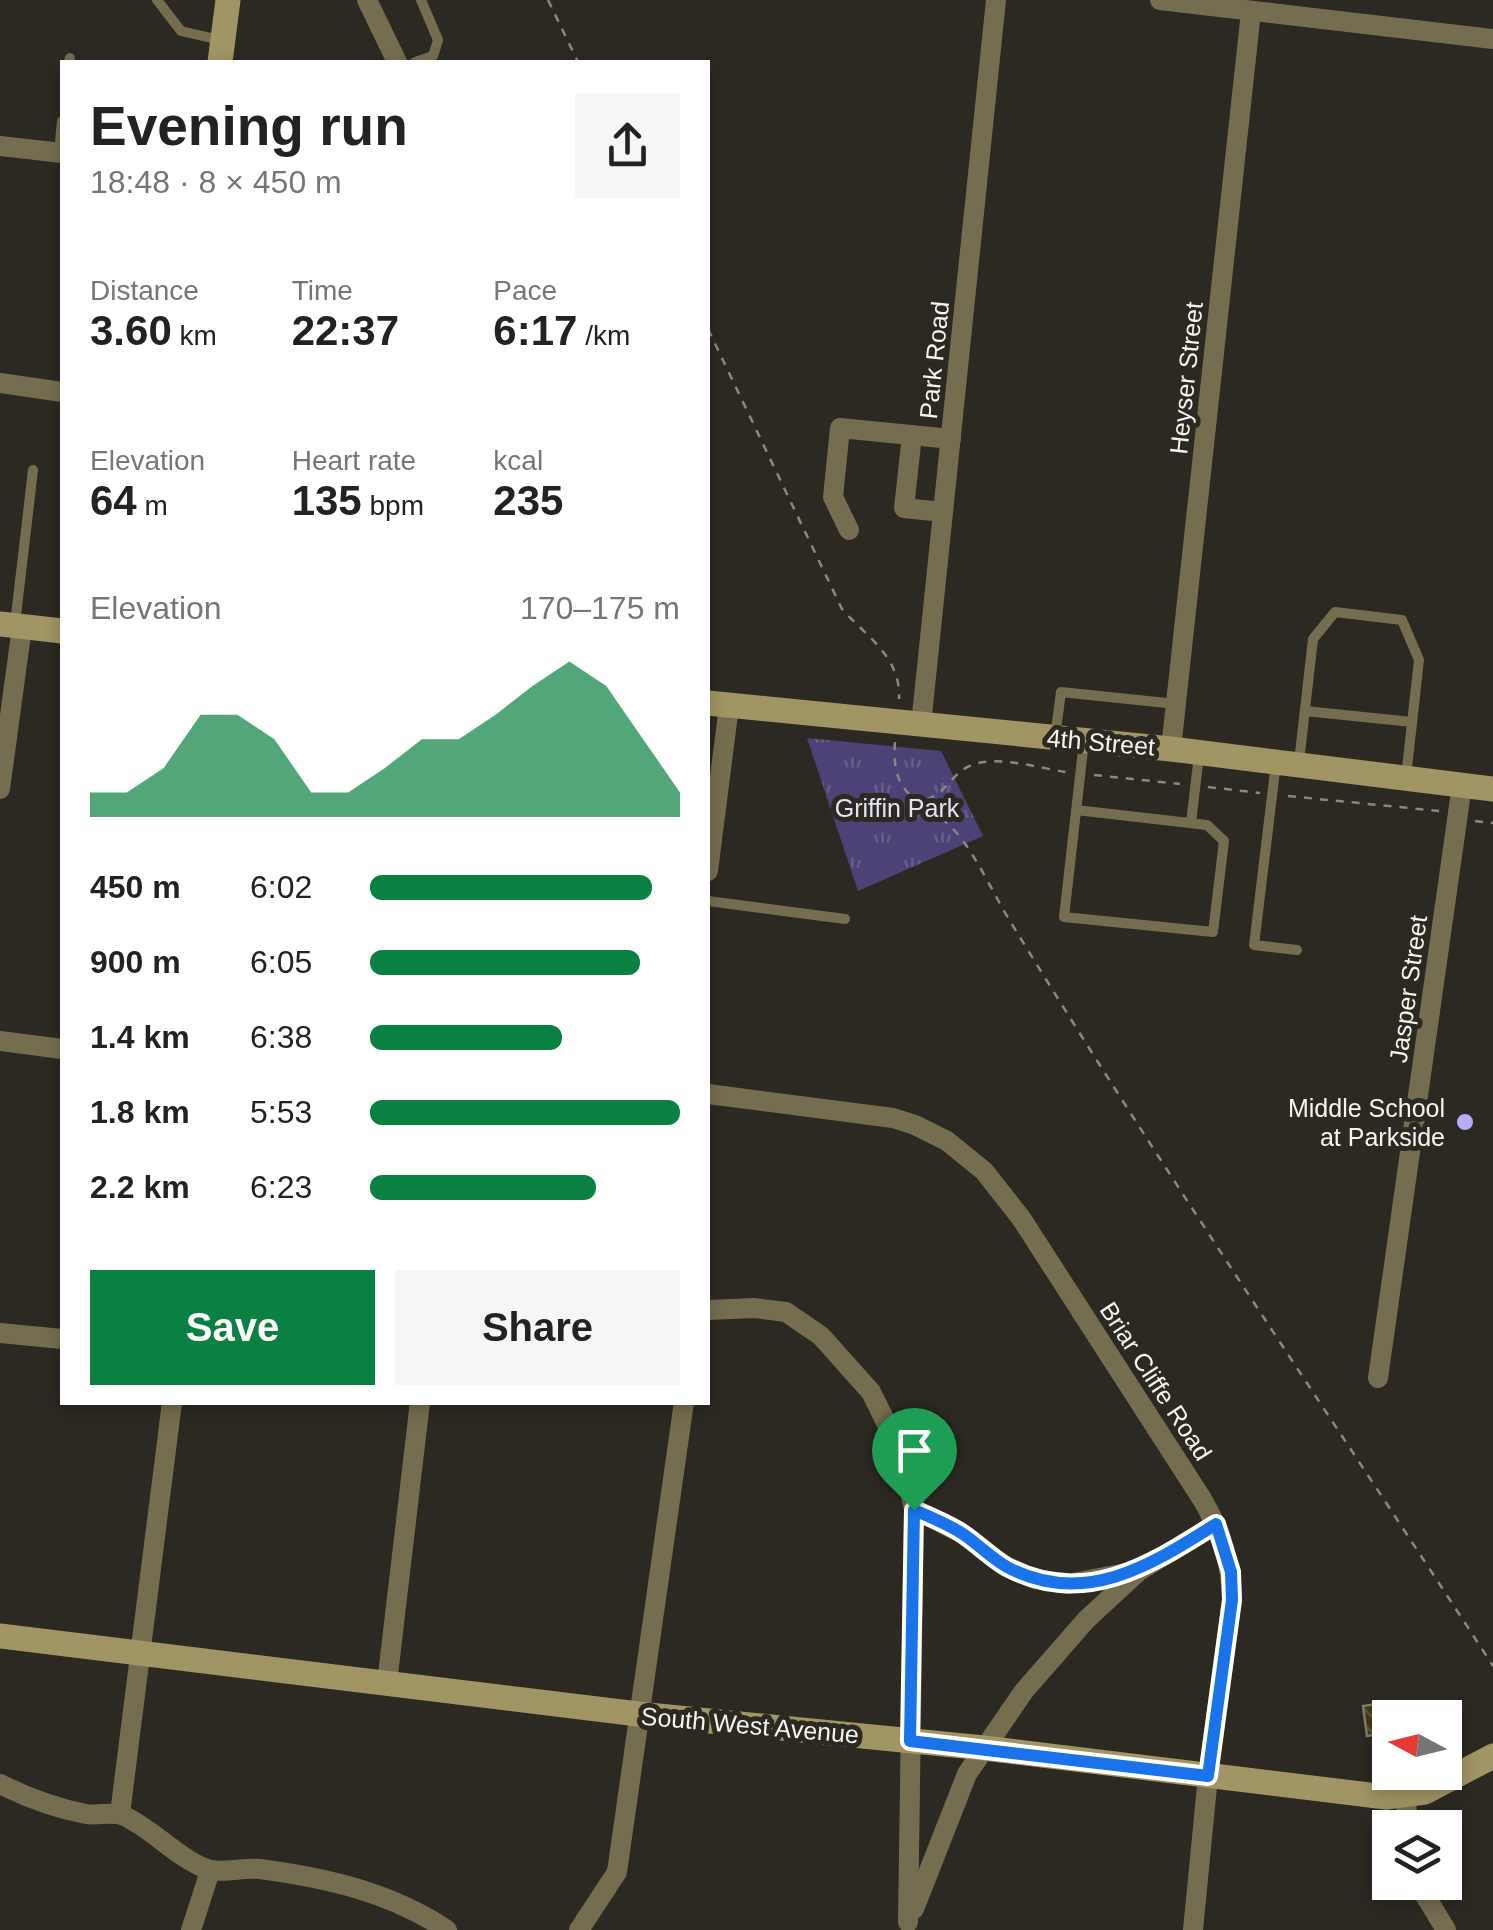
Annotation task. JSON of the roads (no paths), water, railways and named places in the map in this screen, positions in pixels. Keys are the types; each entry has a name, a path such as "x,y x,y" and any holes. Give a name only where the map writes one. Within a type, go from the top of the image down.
{"street":[{"path":"222,51 228,0"},
{"path":"367,0 396,60"},
{"name":"Park Road","path":"921,725 996,0"},
{"path":"1160,0 1251,12 1283,8 1493,39"},
{"name":"Heyser Street","path":"1171,749 1251,12"},
{"path":"0,146 60,153"},
{"path":"0,383 60,392"},
{"path":"849,530 834,498 840,428 951,440"},
{"path":"912,436 904,508 943,512"},
{"path":"0,789 12,625 60,632"},
{"path":"710,839 718,705"},
{"name":"4th Street","path":"718,705 1171,749 1493,788"},
{"name":"Jasper Street","path":"1378,1378 1462,785"},
{"path":"0,1041 60,1050"},
{"name":"Briar Cliffe Road","path":"710,1094 893,1118 916,1125 967,1156 984,1171 1020,1218 1216,1524 1231,1572 1232,1600 1192,1930"},
{"path":"710,1310 754,1308 786,1312 820,1336 871,1392 901,1454 914,1510 906,1926"},
{"path":"0,1332 60,1340"},
{"path":"120,1814 172,1405"},
{"path":"387,1682 420,1405"},
{"path":"579,1930 616,1872 684,1405"},
{"path":"914,1510 961,1533 1005,1566 1036,1579 1068,1584 1139,1571"},
{"path":"906,1926 966,1774 1049,1662 1086,1620 1139,1571 1216,1524"},
{"name":"South West Avenue","path":"0,1636 638,1714 984,1748 1386,1797 1405,1796 1447,1782 1493,1756"},
{"path":"0,1784 56,1807 91,1815 120,1814 210,1870 244,1867 308,1875 362,1889 417,1910 447,1930"},
{"path":"1405,1796 1407,1810"},
{"path":"190,1930 210,1870"},
{"path":"1428,1900 1446,1930"}],"lane":[{"path":"157,0 182,32 222,51"},
{"path":"421,0 438,40 434,56 421,60"},
{"path":"12,625 33,470"},
{"path":"1297,950 1254,946 1287,763 1304,711 1313,639 1336,612 1402,620 1420,660 1406,778"},
{"path":"1055,738 1060,692 1176,704"},
{"path":"1304,711 1412,722"},
{"path":"1076,810 1207,826 1224,841 1213,932 1064,917 1076,810 1084,740"},
{"path":"1191,824 1199,752"},
{"path":"710,901 845,919"}],"place":[{"name":"Middle School at Parkside","path":"1465,1122"}],"park label":[{"name":"Griffin Park","path":"897,808"}]}
